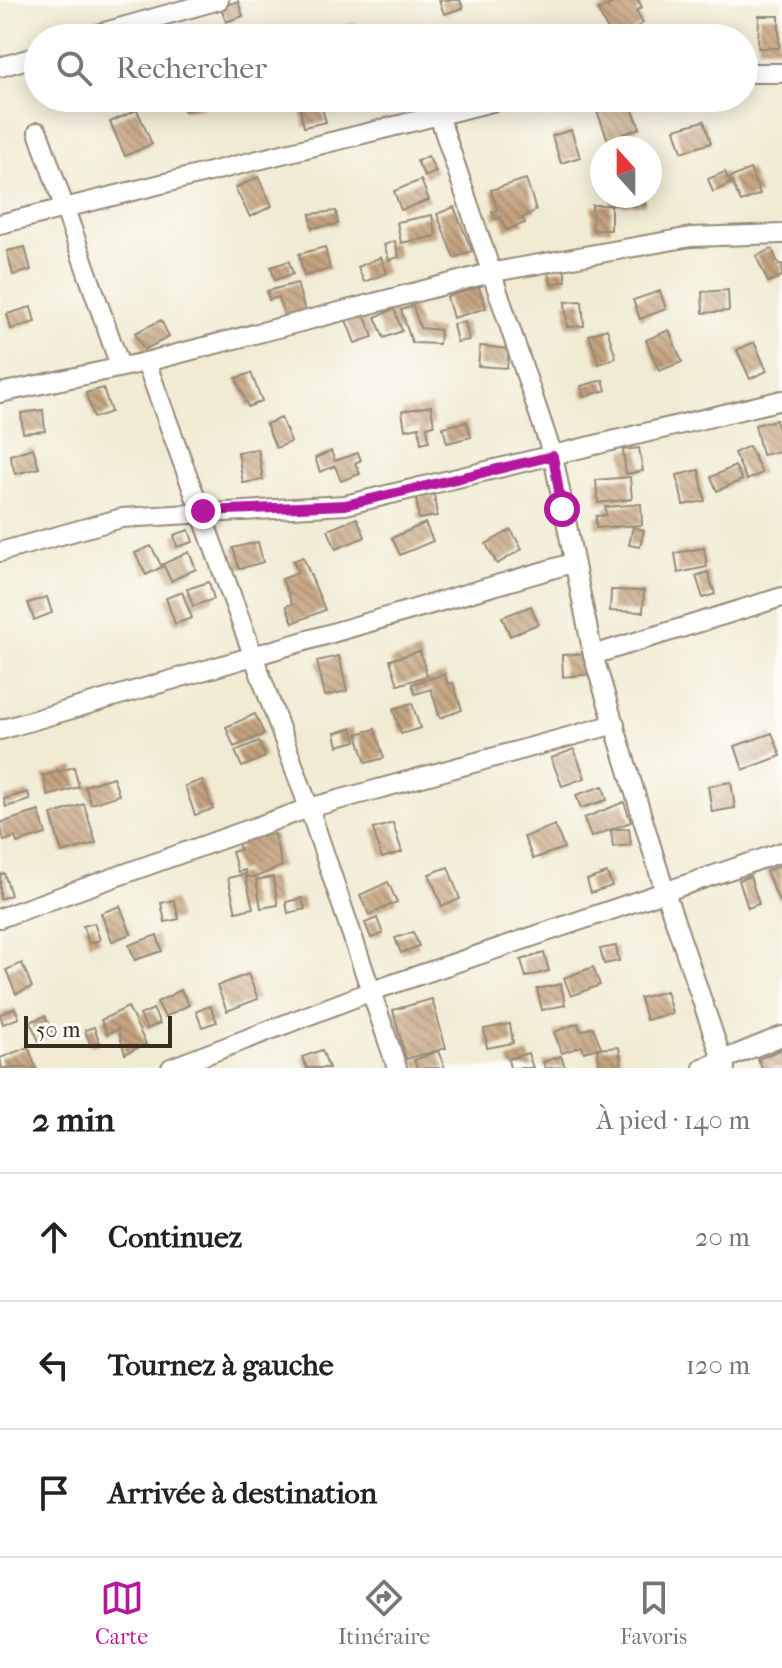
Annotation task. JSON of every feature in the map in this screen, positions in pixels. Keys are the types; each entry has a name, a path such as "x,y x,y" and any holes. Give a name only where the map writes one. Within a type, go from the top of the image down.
{"street":[{"path":"133,24 219,0"},
{"path":"0,67 24,60"},
{"path":"758,73 782,73"},
{"path":"0,224 443,112"},
{"path":"438,113 494,272 553,456 572,563 593,655 665,892 724,1064"},
{"path":"38,132 120,366"},
{"path":"0,393 146,362 494,272 691,237 782,234"},
{"path":"146,362 309,808 397,1068"},
{"path":"0,552 122,518 345,505 782,400"},
{"path":"0,730 572,563"},
{"path":"593,655 782,597"},
{"path":"0,918 309,808 615,724"},
{"path":"171,1068 372,991 782,852"},
{"path":"703,1068 724,1064 782,1036"}],"building":[{"path":"439,0 460,0 463,8 444,14"},
{"path":"618,0 638,0 642,7 636,11 643,23 605,24 598,11"},
{"path":"238,1 243,16 226,22 221,7"},
{"path":"759,16 779,16 779,48 758,48"},
{"path":"138,112 152,144 125,156 110,122"},
{"path":"300,112 323,112 326,122 304,127"},
{"path":"597,112 634,112 640,128 619,136 606,136"},
{"path":"704,121 711,143 682,152 675,129"},
{"path":"571,130 580,157 561,163 552,136"},
{"path":"428,156 436,172 425,177 417,161"},
{"path":"750,169 760,194 741,202 730,178"},
{"path":"725,172 730,184 713,192 708,179"},
{"path":"258,177 272,206 250,217 235,188"},
{"path":"526,179 536,210 522,218 525,223 506,230 501,217 495,219 492,212 497,210 491,190"},
{"path":"421,180 429,200 401,210 394,191"},
{"path":"454,207 472,251 454,258 437,214"},
{"path":"592,208 611,208 611,230 593,230"},
{"path":"336,211 338,224 312,228 310,214"},
{"path":"432,215 436,236 401,243 397,222"},
{"path":"395,241 399,257 389,260 384,245"},
{"path":"25,247 31,270 13,275 7,251"},
{"path":"325,247 330,269 304,276 299,254"},
{"path":"772,249 779,265 782,264 782,276 768,282 756,256"},
{"path":"381,257 387,273 364,282 358,267"},
{"path":"289,261 293,274 275,280 271,267"},
{"path":"564,268 566,281 551,284 548,271"},
{"path":"297,283 305,311 284,316 279,297 269,300 267,291"},
{"path":"479,287 486,308 453,318 447,297"},
{"path":"728,290 729,311 703,313 702,292"},
{"path":"660,291 666,309 640,319 633,300"},
{"path":"582,301 584,326 567,327 565,302"},
{"path":"413,306 420,328 440,330 439,344 412,343 401,310"},
{"path":"31,307 35,322 11,329 7,314"},
{"path":"394,309 402,331 384,338 375,317"},
{"path":"364,314 373,337 355,343 346,320"},
{"path":"161,320 169,337 144,350 135,333"},
{"path":"465,322 469,340 457,342 453,324"},
{"path":"607,329 616,358 599,364 589,335"},
{"path":"669,330 682,362 659,371 646,340"},
{"path":"754,342 767,371 750,379 737,350"},
{"path":"480,346 509,349 507,368 478,366"},
{"path":"251,373 262,401 248,407 236,378"},
{"path":"603,380 606,390 584,397 581,386"},
{"path":"103,388 111,412 94,418 86,393"},
{"path":"431,406 434,425 427,427 429,441 421,443 419,427 405,430 402,411"},
{"path":"43,410 45,431 23,433 21,413"},
{"path":"281,418 291,442 276,448 266,424"},
{"path":"776,420 782,451 762,455 755,425"},
{"path":"467,422 471,437 447,443 443,427"},
{"path":"749,446 762,473 747,480 734,453"},
{"path":"33,448 39,468 15,474 10,455"},
{"path":"639,448 643,471 626,474 623,450"},
{"path":"258,449 263,480 243,483 238,452"},
{"path":"331,451 335,461 358,453 361,460 355,463 360,474 341,481 335,466 320,472 315,458"},
{"path":"735,466 742,480 717,491 711,477"},
{"path":"699,470 705,501 683,505 677,475"},
{"path":"630,477 632,499 598,503 596,480"},
{"path":"434,494 437,516 419,519 416,497"},
{"path":"641,504 642,525 596,528 596,516 606,515 605,507"},
{"path":"357,518 365,537 336,549 328,530"},
{"path":"425,523 433,541 400,555 392,538"},
{"path":"633,527 644,530 640,547 629,545"},
{"path":"189,530 193,542 177,547 174,535"},
{"path":"511,530 522,549 497,564 486,544"},
{"path":"258,542 263,562 239,569 233,548"},
{"path":"151,546 162,567 146,575 135,553"},
{"path":"704,548 707,567 678,573 675,553"},
{"path":"189,552 196,569 171,581 163,564"},
{"path":"303,557 325,610 293,623 286,606 292,604 282,579 298,573 293,561"},
{"path":"708,572 715,594 703,598 696,576"},
{"path":"209,582 214,599 193,606 187,589"},
{"path":"611,590 644,591 643,612 610,611"},
{"path":"182,592 192,618 175,624 166,598"},
{"path":"47,597 52,613 34,620 28,603"},
{"path":"531,606 538,624 510,636 502,617"},
{"path":"420,651 427,676 398,685 390,660"},
{"path":"589,653 591,674 563,677 562,655"},
{"path":"339,656 347,691 325,696 317,661"},
{"path":"445,674 448,684 453,683 462,710 440,718 431,689 415,694 412,684"},
{"path":"412,703 420,728 401,734 393,709"},
{"path":"255,714 264,734 234,747 226,727"},
{"path":"352,728 356,741 338,746 335,733"},
{"path":"375,729 384,758 366,763 357,734"},
{"path":"772,733 781,756 743,770 735,746"},
{"path":"259,741 265,757 242,767 235,751"},
{"path":"574,749 585,778 562,786 551,758"},
{"path":"74,767 79,787 48,796 43,776"},
{"path":"113,777 119,795 91,804 85,786"},
{"path":"202,780 213,809 195,815 185,786"},
{"path":"731,782 735,808 712,812 708,786"},
{"path":"603,786 607,800 581,808 576,795"},
{"path":"28,792 30,800 6,807 4,799"},
{"path":"624,802 631,822 591,837 584,818"},
{"path":"84,804 96,843 62,853 51,815"},
{"path":"39,811 46,834 17,843 15,837 4,841 0,823"},
{"path":"393,823 402,852 382,858 373,829"},
{"path":"555,825 564,848 533,859 524,837"},
{"path":"629,828 631,845 613,847 611,830"},
{"path":"274,834 282,866 256,877 247,877 245,870 238,872 232,852 240,850 238,841"},
{"path":"782,865 782,899 779,901 766,871"},
{"path":"448,867 460,899 442,906 429,874"},
{"path":"4,873 11,895 0,899 0,875"},
{"path":"607,873 612,886 591,893 587,880"},
{"path":"245,874 253,908 236,912 228,878"},
{"path":"750,876 759,904 748,908 739,880"},
{"path":"273,877 278,905 261,908 256,880"},
{"path":"388,882 397,902 369,915 360,895"},
{"path":"302,898 305,909 288,913 286,902"},
{"path":"174,900 179,919 165,922 161,903"},
{"path":"120,906 131,934 112,941 101,913"},
{"path":"377,918 383,934 371,938 365,923"},
{"path":"94,923 100,940 89,944 83,926"},
{"path":"413,932 419,946 401,953 395,938"},
{"path":"157,935 162,951 135,960 129,945"},
{"path":"616,946 619,961 604,964 600,949"},
{"path":"544,953 549,971 526,977 521,960"},
{"path":"22,963 32,987 16,994 6,970"},
{"path":"593,967 600,985 571,996 564,978"},
{"path":"248,974 258,999 227,1011 217,986"},
{"path":"561,984 565,1005 542,1010 537,989"},
{"path":"181,990 189,1005 165,1017 157,1002"},
{"path":"666,991 672,1013 646,1020 640,998"},
{"path":"432,999 446,1048 406,1059 393,1010"},
{"path":"210,1006 217,1022 202,1027 196,1011"},
{"path":"128,1007 146,1044 125,1054 118,1029 107,1034 101,1020"},
{"path":"15,1008 19,1018 3,1024 0,1014"},
{"path":"153,1009 160,1023 147,1029 140,1015"},
{"path":"45,1016 53,1035 39,1041 30,1022"},
{"path":"578,1023 581,1031 593,1027 601,1047 584,1052 582,1046 562,1053 554,1032"},
{"path":"510,1024 513,1043 487,1048 484,1029"},
{"path":"94,1027 100,1043 91,1046 85,1030"},
{"path":"28,1047 36,1068 2,1068 0,1058"},
{"path":"619,1047 622,1068 600,1068 597,1049"},
{"path":"782,1049 782,1068 762,1068 758,1059"},
{"path":"322,1050 329,1068 307,1068 302,1057"},
{"path":"438,1051 445,1068 417,1068 414,1060"},
{"path":"528,1053 533,1068 510,1068 508,1059"},
{"path":"561,1056 565,1067 545,1068 543,1062"}],"route":[{"path":"203,511 345,505 553,456 562,509"}]}
